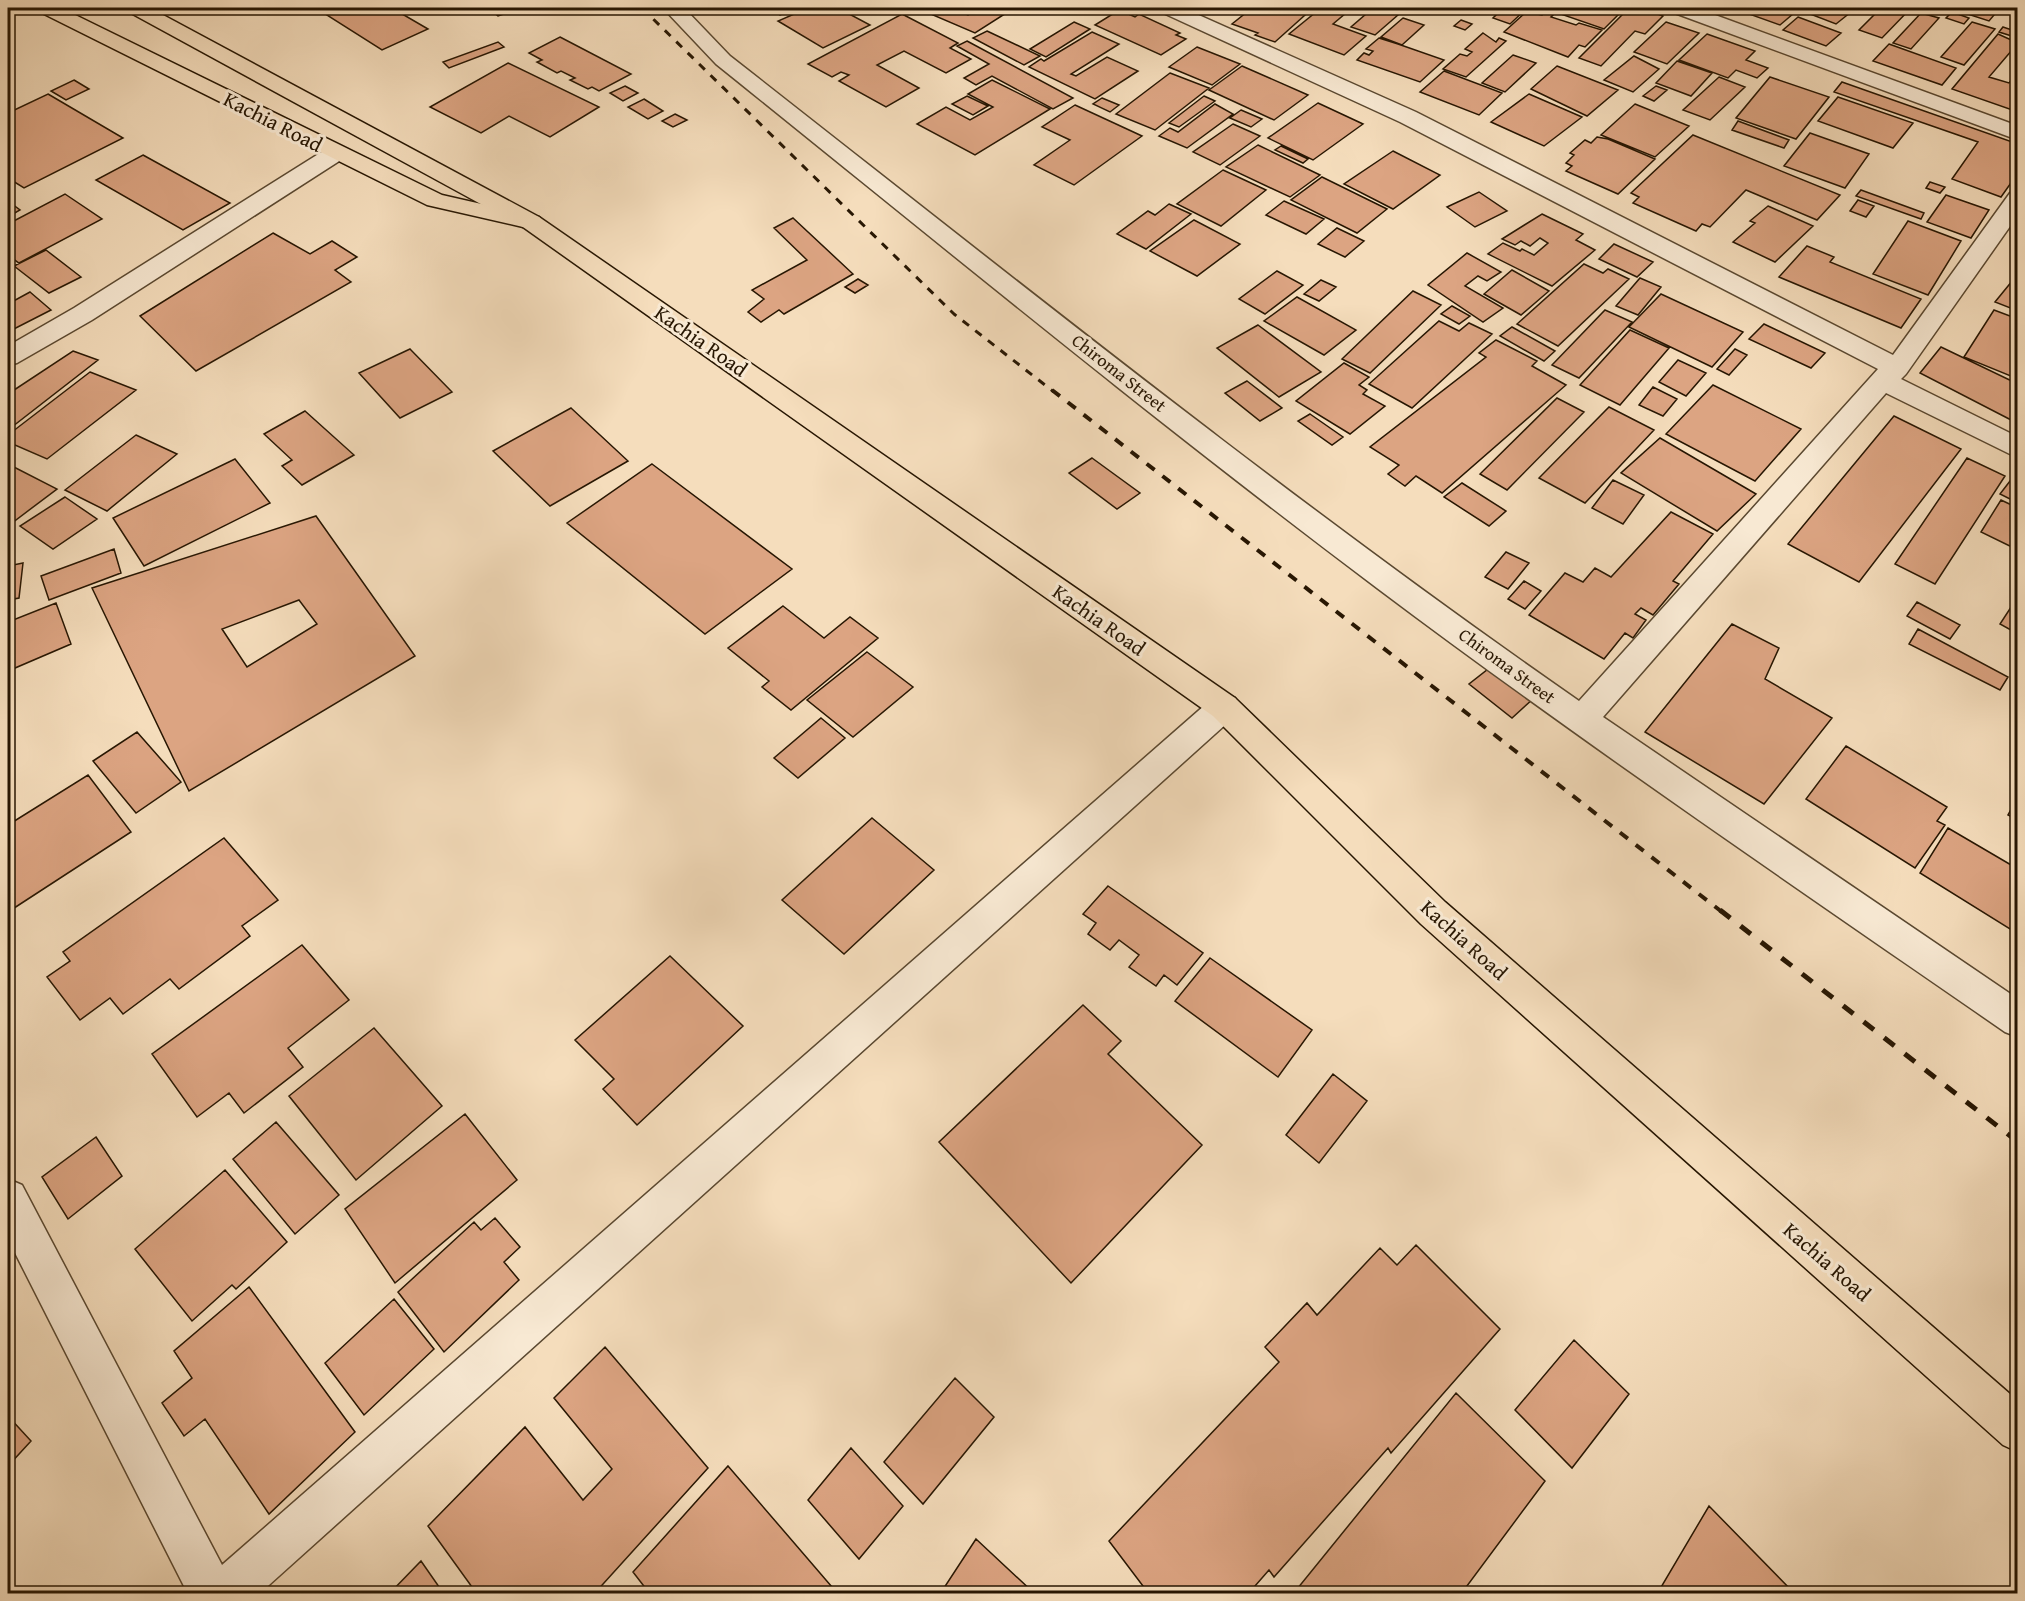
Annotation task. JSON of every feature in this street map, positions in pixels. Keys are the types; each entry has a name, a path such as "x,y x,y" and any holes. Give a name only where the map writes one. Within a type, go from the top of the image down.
{"main road":[{"name":"Kachia Road","path":"47,8 435,200 531,222 1224,707 1433,913 2018,1430"},
{"path":"136,8 531,222"}],"street":[{"name":"Chiroma Street","path":"673,8 723,60 1200,437 1386,578 1581,720 2018,1020"},
{"path":"1168,8 1408,117 1890,374 2018,449"},
{"path":"1680,8 2018,134"},
{"path":"8,357 93,307 336,153"},
{"path":"1581,720 1890,374 2018,198"},
{"path":"224,1593 1224,707"},
{"path":"8,1199 213,1593"}],"building":[{"path":"332,8 392,8 428,29 382,50 322,12"},
{"path":"488,8 522,8 498,16"},
{"path":"768,8 797,8 780,15"},
{"path":"808,8 838,8 870,25 823,48 778,21"},
{"path":"951,8 968,15 973,12 977,14 988,8 1011,10 975,33 919,9"},
{"path":"1252,8 1290,8 1288,9 1305,15 1275,42 1232,24"},
{"path":"1321,8 1352,8 1333,24 1366,36 1344,55 1289,34"},
{"path":"1373,8 1406,8 1375,35 1351,27"},
{"path":"1494,8 1532,8 1529,11 1525,10 1510,24 1493,18 1498,13 1491,11"},
{"path":"1555,8 1625,8 1604,29 1552,11"},
{"path":"1629,8 1654,8 1650,11 1663,16 1645,34 1635,31 1601,66 1579,58"},
{"path":"1800,8 1780,25 1735,9"},
{"path":"1810,8 1856,8 1836,24 1805,12"},
{"path":"1881,8 1911,8 1882,38 1859,30"},
{"path":"1949,8 2000,8 1989,21"},
{"path":"1119,10 1135,17 1139,14 1180,33 1176,35 1186,39 1161,55 1095,25"},
{"path":"1546,11 1554,14 1551,17 1602,30 1585,47 1579,45 1568,57 1504,32 1526,12 1542,15"},
{"path":"1952,12 1969,18 1964,24 1946,18"},
{"path":"1921,13 1939,18 1911,49 1893,43"},
{"path":"902,14 958,43 950,48 971,59 946,73 904,51 877,65 919,88 886,107 839,81 849,75 841,72 832,77 808,64"},
{"path":"1798,17 1841,33 1826,46 1783,30"},
{"path":"1403,18 1424,25 1402,45 1381,37"},
{"path":"1461,20 1472,24 1465,30 1454,26"},
{"path":"1074,22 1090,29 1046,57 1030,49"},
{"path":"1666,22 1699,33 1667,64 1634,52"},
{"path":"1972,22 1995,29 1964,65 1941,57"},
{"path":"2003,27 2018,32 2018,38 1999,32"},
{"path":"987,31 1040,56 1024,65 973,38"},
{"path":"1092,32 1119,44 1071,74 1076,76 1107,57 1138,71 1095,99 1029,67 1041,59 1044,61"},
{"path":"1483,33 1496,42 1499,38 1506,41 1466,77 1443,69 1460,54 1467,56 1472,52 1465,49"},
{"path":"1707,34 1755,51 1746,60 1768,68 1757,78 1736,70 1728,78 1679,60"},
{"path":"1998,34 2018,43 1989,77 2009,83 2018,72 2018,112 1952,89"},
{"path":"560,37 631,74 599,91 592,87 588,89 570,80 575,78 561,71 557,73 537,62 542,60 529,53"},
{"path":"1379,38 1444,60 1420,82 1357,60 1364,53 1369,55 1373,51 1366,49"},
{"path":"967,41 1073,98 1053,109 992,76 976,85 964,78 989,64 957,46"},
{"path":"498,42 504,47 449,68 443,62"},
{"path":"1889,44 1956,68 1942,85 1873,61"},
{"path":"1197,47 1240,64 1212,85 1169,67"},
{"path":"1513,55 1536,63 1505,92 1482,83"},
{"path":"1634,56 1659,69 1633,92 1604,80"},
{"path":"1677,61 1712,73 1691,96 1656,83"},
{"path":"508,63 599,107 550,137 509,116 481,133 430,107"},
{"path":"1242,66 1308,95 1274,120 1209,90"},
{"path":"1557,66 1618,90 1587,116 1531,89"},
{"path":"1444,71 1502,93 1479,115 1420,92"},
{"path":"1170,73 1209,88 1155,130 1116,114"},
{"path":"1719,77 1745,87 1710,120 1683,110"},
{"path":"1770,77 1829,97 1796,139 1736,118"},
{"path":"74,80 89,89 66,100 51,91"},
{"path":"992,80 1050,109 975,155 917,124 946,107 970,120 993,107 968,94"},
{"path":"1842,82 2018,144 2018,173 2001,197 1952,179 1978,142 1834,92"},
{"path":"625,86 638,93 623,101 610,93"},
{"path":"1656,86 1667,90 1654,101 1643,96"},
{"path":"48,94 123,138 24,188 8,178 8,134 12,132 8,129 8,113"},
{"path":"1529,94 1582,117 1544,146 1491,122"},
{"path":"967,96 988,106 973,115 952,104"},
{"path":"1204,96 1215,101 1179,127 1169,123"},
{"path":"1838,97 1913,123 1893,148 1818,121"},
{"path":"1102,98 1119,105 1110,112 1093,104"},
{"path":"644,99 663,111 648,119 628,107"},
{"path":"1318,103 1363,124 1313,160 1268,138"},
{"path":"1215,104 1233,114 1187,148 1159,136 1170,128 1178,132"},
{"path":"1635,104 1689,126 1655,157 1601,135"},
{"path":"1075,105 1142,136 1074,185 1034,165 1070,140 1042,127"},
{"path":"1241,110 1262,119 1251,127 1230,118"},
{"path":"675,114 687,120 673,127 662,121"},
{"path":"1738,121 1789,140 1784,148 1732,130"},
{"path":"1233,124 1260,136 1220,165 1193,152"},
{"path":"1810,133 1869,154 1845,188 1784,166"},
{"path":"1693,135 1840,195 1817,220 1746,190 1710,227 1702,224 1696,231 1633,203 1639,197 1631,193"},
{"path":"1597,137 1608,139 1655,159 1618,194 1566,171 1572,166 1566,163 1574,155 1570,153 1585,140 1591,143"},
{"path":"1258,145 1320,175 1290,197 1226,167"},
{"path":"1281,146 1308,159 1303,163 1275,150"},
{"path":"1393,151 1440,175 1393,209 1344,184"},
{"path":"143,155 230,203 183,230 96,180"},
{"path":"1223,170 1266,190 1221,226 1177,204"},
{"path":"1322,177 1387,209 1357,233 1291,200"},
{"path":"1930,182 1945,187 1940,193 1926,188"},
{"path":"1861,190 1924,213 1921,219 1856,196"},
{"path":"1479,192 1507,211 1475,227 1447,207"},
{"path":"65,194 102,219 19,263 8,255 8,224"},
{"path":"1946,195 1989,210 1971,238 1927,222"},
{"path":"1858,200 1874,206 1866,217 1850,211"},
{"path":"8,201 20,210 8,217"},
{"path":"1284,201 1324,219 1306,234 1266,215"},
{"path":"1169,204 1191,214 1146,249 1117,234 1148,211 1155,215"},
{"path":"1768,206 1813,226 1775,262 1733,242 1755,223 1750,221"},
{"path":"1542,214 1583,234 1576,240 1595,250 1552,286 1488,254 1503,243 1534,255 1548,243 1540,238 1530,246 1521,241 1515,245 1502,239"},
{"path":"793,218 853,274 784,314 779,310 761,322 748,312 764,299 752,290 807,260 774,228"},
{"path":"1194,220 1240,244 1197,276 1150,251"},
{"path":"1908,221 1961,241 1928,295 1873,274"},
{"path":"1337,228 1364,241 1345,257 1318,244"},
{"path":"273,233 310,254 332,241 357,257 335,270 351,282 196,371 140,316"},
{"path":"1614,244 1653,262 1637,277 1599,259"},
{"path":"1807,246 1834,257 1830,262 1921,299 1901,328 1779,277"},
{"path":"46,250 81,277 49,293 14,266"},
{"path":"1467,253 1501,272 1487,281 1478,276 1465,286 1503,308 1483,322 1428,285"},
{"path":"1584,264 1603,273 1608,269 1629,279 1558,346 1517,324"},
{"path":"1512,270 1549,291 1521,315 1484,294"},
{"path":"1277,271 1303,285 1265,314 1239,299"},
{"path":"2018,275 2018,311 1995,302"},
{"path":"1640,278 1661,287 1638,315 1616,306"},
{"path":"858,279 868,285 855,293 845,287"},
{"path":"1321,280 1336,287 1319,301 1304,294"},
{"path":"1413,291 1441,305 1370,373 1342,359"},
{"path":"30,292 51,310 8,332 8,304"},
{"path":"1661,294 1743,332 1712,367 1629,327"},
{"path":"1297,297 1356,330 1324,355 1264,321"},
{"path":"1452,306 1470,316 1459,324 1441,314"},
{"path":"1605,310 1632,322 1579,378 1552,365"},
{"path":"1994,310 2018,319 2018,379 1964,357"},
{"path":"1439,321 1459,331 1469,323 1492,334 1412,408 1369,384"},
{"path":"1764,324 1825,353 1811,368 1749,339"},
{"path":"1258,325 1321,372 1279,397 1217,348"},
{"path":"1512,327 1555,351 1544,361 1500,336"},
{"path":"1630,330 1669,348 1620,405 1580,385"},
{"path":"1496,340 1537,361 1532,366 1566,385 1442,493 1416,476 1405,486 1388,474 1399,465 1370,447 1486,357 1479,353"},
{"path":"1941,347 2018,384 2018,419 2015,422 1920,373"},
{"path":"410,349 452,392 400,418 359,373"},
{"path":"1735,349 1747,355 1729,375 1717,369"},
{"path":"73,351 98,360 8,430 8,394"},
{"path":"1678,360 1706,373 1686,396 1659,382"},
{"path":"1344,363 1369,377 1359,385 1367,390 1363,394 1385,406 1350,434 1296,401"},
{"path":"90,372 136,390 47,459 8,442 8,435"},
{"path":"1247,381 1282,408 1260,421 1225,393"},
{"path":"1713,385 1801,429 1755,481 1666,434"},
{"path":"1653,387 1677,399 1663,416 1639,405"},
{"path":"1557,398 1584,412 1507,490 1480,474"},
{"path":"1609,407 1654,430 1585,503 1539,478"},
{"path":"571,408 628,461 550,506 493,451"},
{"path":"305,411 354,455 302,485 282,466 292,460 264,434"},
{"path":"1310,414 1343,437 1332,445 1298,421"},
{"path":"1894,416 1961,449 1859,582 1788,544"},
{"path":"136,435 177,454 107,511 65,490"},
{"path":"1660,438 1756,494 1717,531 1621,473"},
{"path":"1092,458 1140,493 1117,509 1069,473"},
{"path":"1967,458 2005,476 1935,584 1895,564"},
{"path":"235,459 270,503 144,566 113,518"},
{"path":"8,464 57,489 8,526"},
{"path":"652,464 792,569 705,634 567,523"},
{"path":"2018,473 2018,503 2000,494"},
{"path":"1613,480 1644,495 1623,524 1592,508"},
{"path":"1462,483 1506,511 1489,526 1444,497"},
{"path":"65,497 97,519 53,549 20,526"},
{"path":"2001,500 2018,508 2018,550 1981,532"},
{"path":"1671,512 1713,534 1673,581 1679,584 1653,615 1641,608 1635,614 1646,620 1633,638 1625,633 1604,659 1529,615 1565,573 1583,582 1595,568 1611,577"},
{"path":"316,516 415,656 189,791 92,588","holes":["299,600 317,624 247,667 222,629"]},
{"path":"114,549 121,573 49,600 41,576"},
{"path":"1506,552 1529,563 1508,589 1485,577"},
{"path":"23,563 19,598 8,600 8,566"},
{"path":"1524,581 1541,591 1525,609 1508,599"},
{"path":"2018,599 2018,634 2000,624"},
{"path":"1917,602 1960,625 1950,639 1907,616"},
{"path":"56,603 71,644 8,671 8,622"},
{"path":"783,606 824,638 850,617 878,638 791,710 762,687 769,681 728,648"},
{"path":"1732,624 1779,648 1765,679 1832,718 1764,804 1645,732"},
{"path":"1918,629 2008,677 2000,690 1909,644"},
{"path":"867,652 913,687 853,737 807,700"},
{"path":"1492,666 1534,698 1512,718 1469,684"},
{"path":"821,718 845,738 798,778 774,758"},
{"path":"137,732 181,782 136,813 93,761"},
{"path":"1846,746 1947,807 1937,821 1945,825 1915,868 1806,799"},
{"path":"88,775 131,832 8,912 8,825"},
{"path":"2018,797 2018,820 2008,815"},
{"path":"872,818 934,870 844,954 782,900"},
{"path":"1948,828 2018,869 2018,934 1920,873"},
{"path":"224,838 278,900 242,926 250,936 179,989 170,979 123,1014 110,998 80,1020 47,977 70,961 63,952"},
{"path":"1108,886 1203,953 1177,985 1164,975 1156,986 1129,967 1139,955 1119,940 1110,950 1088,934 1096,923 1083,914"},
{"path":"302,945 349,1000 288,1048 303,1067 244,1113 229,1093 197,1117 152,1054"},
{"path":"670,956 743,1026 637,1125 603,1089 614,1079 575,1040"},
{"path":"1210,958 1312,1030 1278,1077 1175,1001"},
{"path":"1083,1005 1121,1041 1108,1054 1202,1145 1071,1283 939,1142"},
{"path":"374,1028 442,1106 356,1180 289,1096"},
{"path":"1333,1074 1367,1101 1319,1163 1286,1135"},
{"path":"465,1114 517,1180 395,1283 345,1209"},
{"path":"276,1122 339,1195 295,1234 233,1159"},
{"path":"96,1137 122,1176 68,1219 42,1177"},
{"path":"225,1170 287,1242 236,1289 232,1285 192,1321 135,1249"},
{"path":"495,1218 520,1247 504,1262 519,1280 444,1352 398,1292 474,1222 481,1230"},
{"path":"1416,1245 1500,1329 1391,1453 1388,1448 1274,1577 1269,1570 1248,1594 1149,1594 1109,1541 1279,1362 1265,1347 1307,1303 1317,1315 1380,1248 1397,1265"},
{"path":"249,1287 355,1432 269,1514 205,1419 184,1436 162,1403 192,1378 174,1351"},
{"path":"394,1299 434,1349 364,1415 325,1363"},
{"path":"1574,1340 1629,1394 1572,1468 1515,1410"},
{"path":"605,1347 708,1468 594,1594 477,1594 428,1526 525,1427 583,1500 612,1469 554,1398"},
{"path":"955,1378 994,1417 923,1504 884,1462"},
{"path":"1456,1393 1545,1481 1461,1594 1293,1594"},
{"path":"8,1416 31,1441 8,1466"},
{"path":"851,1448 903,1506 859,1559 808,1500"},
{"path":"728,1466 838,1594 650,1594 633,1572"},
{"path":"1709,1506 1795,1594 1657,1594"},
{"path":"976,1539 1035,1594 940,1594"},
{"path":"421,1561 444,1594 389,1594"}],"railway":[{"path":"642,8 954,314 1054,392"},
{"path":"1052,390 1722,912"},
{"path":"1720,910 2018,1142"}]}
